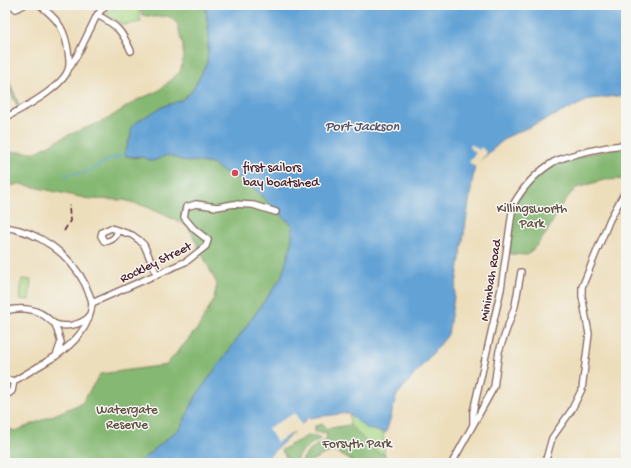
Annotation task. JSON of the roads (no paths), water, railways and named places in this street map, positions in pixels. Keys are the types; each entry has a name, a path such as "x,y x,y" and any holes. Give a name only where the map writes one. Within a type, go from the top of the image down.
{"street":[{"path":"12,5 16,9 24,5"},
{"path":"40,5 59,22 63,30 69,67"},
{"path":"5,118 52,89 63,79 79,52 97,16 106,5"},
{"path":"97,16 112,23 122,32 131,51"},
{"name":"Minimbah Road","path":"452,463 473,424 473,412 501,289 510,219 515,201 534,176 553,162 610,147 626,145"},
{"path":"545,463 552,438 571,411 582,389 589,334 582,296 582,287 610,219 626,190"},
{"name":"Rockley Street","path":"92,303 187,261 206,246 208,240 194,229 184,217 186,207 196,204 217,207 234,204 253,205 276,212"},
{"path":"5,227 32,234 50,244 66,257 88,291 92,303 82,332 72,344 56,356 14,381 5,381"},
{"path":"118,231 132,235 144,246 157,274"},
{"path":"473,424 487,403 494,387 499,351 515,306 521,272"},
{"path":"5,311 29,309 39,312 55,324 75,325 88,317"},
{"path":"55,324 61,342 56,356"},
{"path":"5,393 8,394 12,391 14,381"}],"water":[{"name":"Port Jackson","path":"205,5 626,5 626,95 591,99 507,137 475,165 448,335 397,395 386,433 367,429 348,413 308,418 262,463 138,463 181,427 196,396 281,278 291,246 293,226 246,181 222,171 213,164 194,161 187,162 168,155 153,161 142,157 126,156 125,151 131,136 131,127 141,119 162,107 182,100 192,91 207,63 209,33"}],"waterway":[{"path":"65,175 88,172 106,161 125,154"}],"railway":[{"path":"64,231 70,221 69,205"}],"place":[{"name":"first sailors bay boatshed","path":"235,173"}],"park label":[{"name":"Killingsworth Park","path":"532,214"},
{"name":"Watergate Reserve","path":"127,416"},
{"name":"Forsyth Park","path":"357,442"}]}
